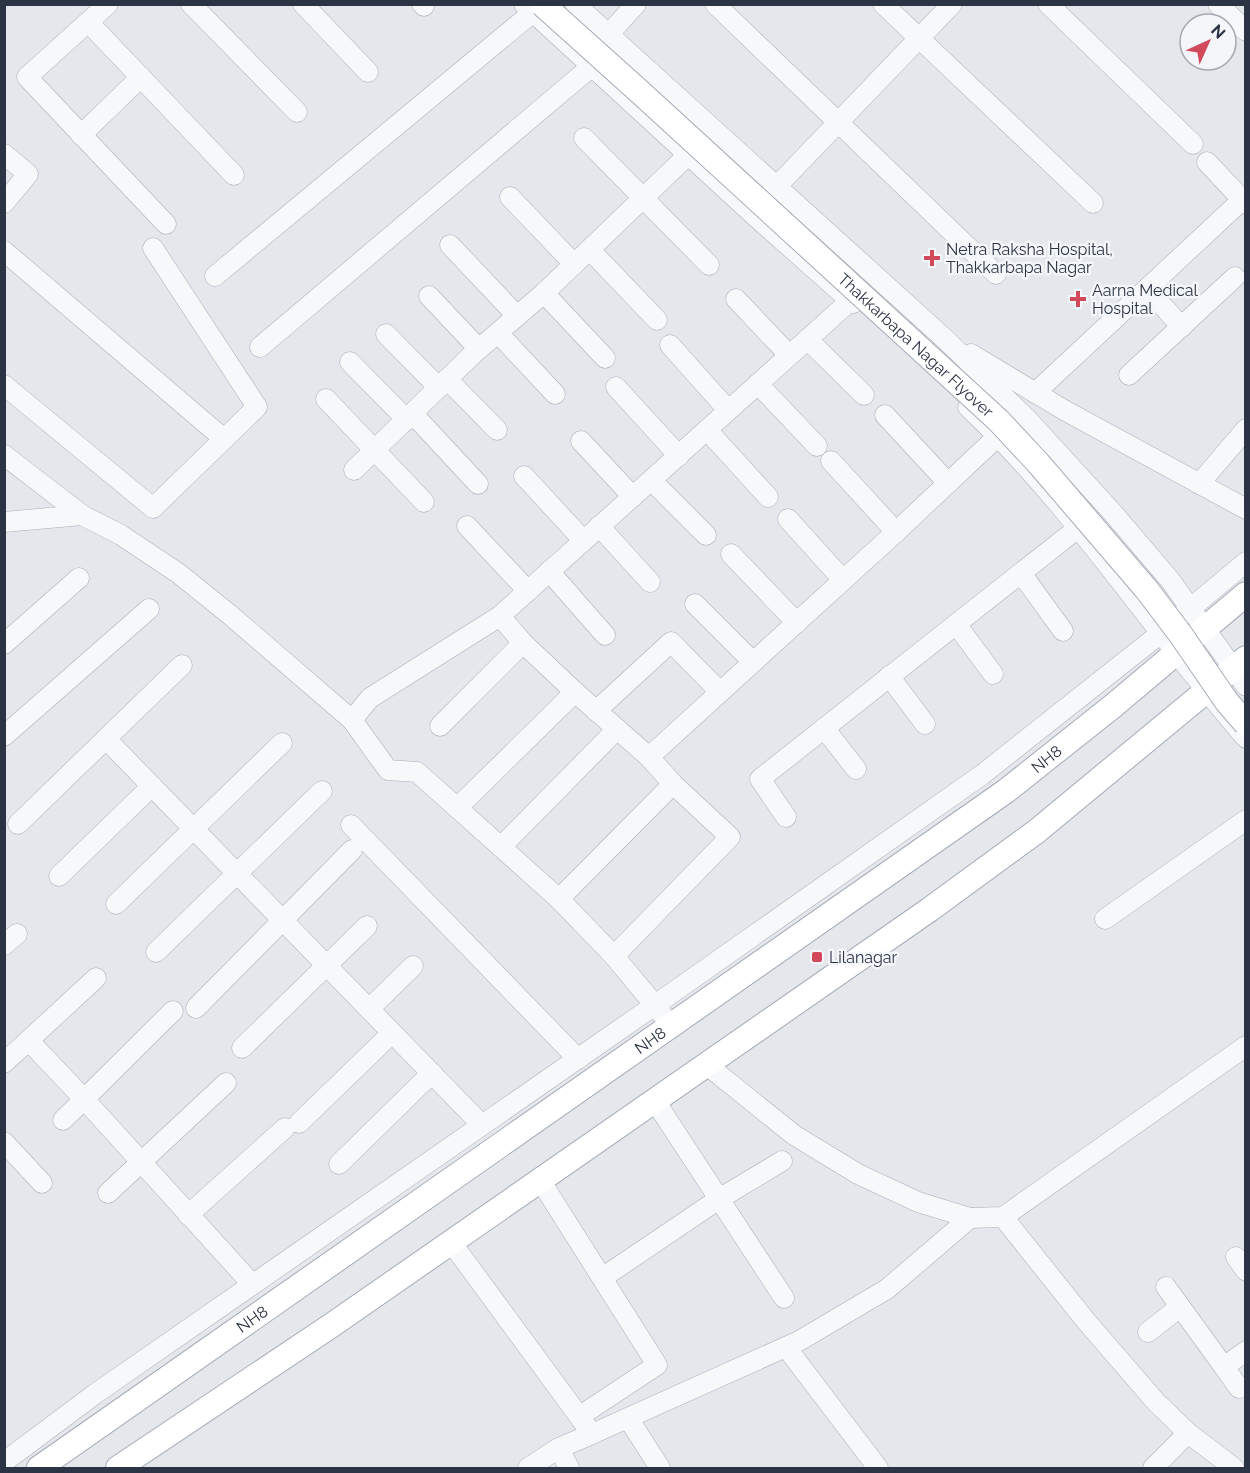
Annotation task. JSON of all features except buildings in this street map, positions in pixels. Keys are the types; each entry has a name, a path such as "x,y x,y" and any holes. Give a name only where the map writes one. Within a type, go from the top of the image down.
{"main road":[{"name":"Thakkarbapa Nagar Flyover","path":"558,4 1006,414 1047,457 1155,584 1190,628 1245,708"},
{"name":"Thakkarbapa Nagar Flyover","path":"533,7 641,93 999,422 1039,464 1147,590 1245,724"},
{"name":"NH8","path":"43,1468 1006,791 1245,594"},
{"path":"118,1468 451,1242 929,910 1037,831 1205,691 1241,671"}],"street":[{"path":"108,4 27,77 166,224"},
{"path":"191,4 297,112"},
{"path":"303,4 368,72"},
{"path":"574,4 944,338 1051,446 1120,521 1170,580 1205,628 1241,671"},
{"path":"608,35 636,4"},
{"path":"715,4 996,274"},
{"path":"883,4 1093,203"},
{"path":"776,187 952,4"},
{"path":"1048,4 1193,144"},
{"path":"1218,4 1245,31"},
{"path":"214,276 533,7 591,67 921,363 996,436 1059,504 1205,691 1245,738"},
{"path":"89,22 234,175"},
{"path":"260,347 591,67"},
{"path":"81,135 141,77"},
{"path":"584,138 709,265"},
{"path":"4,154 28,174 4,203"},
{"path":"354,470 478,349 590,250 688,155"},
{"path":"1035,393 1244,202 1207,162"},
{"path":"510,197 574,264"},
{"path":"450,245 517,316"},
{"path":"4,385 153,508 257,407 153,248"},
{"path":"590,250 657,320"},
{"path":"4,251 224,439"},
{"path":"1129,375 1235,277"},
{"path":"1147,289 1182,327"},
{"path":"544,292 605,358"},
{"path":"429,297 478,349"},
{"path":"736,299 789,355"},
{"path":"352,720 370,698 500,616 850,301"},
{"path":"498,333 555,394"},
{"path":"386,334 497,430"},
{"path":"921,363 944,338"},
{"path":"944,338 1035,393 1245,509"},
{"path":"807,339 864,395"},
{"path":"670,345 728,410"},
{"path":"350,362 478,484"},
{"path":"758,384 817,446"},
{"path":"616,387 679,456"},
{"path":"326,399 424,502"},
{"path":"885,415 948,483"},
{"path":"1199,484 1245,429"},
{"path":"707,430 768,497"},
{"path":"649,757 896,532 996,436"},
{"path":"581,441 633,497"},
{"path":"4,455 82,515 121,535 178,573 352,720 388,770 417,772 559,899 614,956 672,1025"},
{"path":"831,461 896,532"},
{"path":"524,476 583,540"},
{"path":"652,481 706,536"},
{"path":"4,522 82,515"},
{"path":"788,519 843,580"},
{"path":"467,526 528,591"},
{"path":"599,526 650,582"},
{"path":"786,817 760,778 1078,528"},
{"path":"731,554 796,623"},
{"path":"4,1462 95,1394 578,1059 983,774 1161,633 1245,562"},
{"path":"549,571 605,635"},
{"path":"1021,573 1063,631"},
{"path":"4,644 79,578"},
{"path":"695,604 753,662"},
{"path":"4,736 149,609"},
{"path":"500,616 523,643 649,757 673,784 730,837 614,956"},
{"path":"956,624 993,674"},
{"path":"596,711 671,642 720,692"},
{"path":"440,726 523,643"},
{"path":"18,824 182,664"},
{"path":"889,676 925,724"},
{"path":"457,808 575,692"},
{"path":"824,728 856,769"},
{"path":"501,847 617,729"},
{"path":"106,739 482,1125"},
{"path":"116,904 282,743"},
{"path":"559,899 673,784"},
{"path":"59,876 152,786"},
{"path":"156,952 322,791"},
{"path":"1105,918 1245,820"},
{"path":"351,825 578,1059"},
{"path":"196,1008 352,850"},
{"path":"242,1048 367,926"},
{"path":"369,1009 413,966"},
{"path":"4,1063 96,978"},
{"path":"63,1120 173,1011"},
{"path":"188,1215 292,1125 392,1033"},
{"path":"29,1041 252,1284"},
{"path":"707,1065 794,1135 858,1174 918,1202 970,1218 1003,1217 1245,1046"},
{"path":"339,1164 432,1073"},
{"path":"108,1193 226,1083"},
{"path":"655,1101 784,1298"},
{"path":"4,1142 42,1183"},
{"path":"602,1278 719,1199 782,1161"},
{"path":"540,1180 657,1365 580,1416"},
{"path":"1003,1217 1086,1321 1148,1393 1221,1465"},
{"path":"528,1468 560,1448 799,1341 887,1289 970,1218"},
{"path":"451,1242 592,1434"},
{"path":"1166,1287 1239,1388"},
{"path":"1148,1332 1180,1307"},
{"path":"786,1347 878,1468"},
{"path":"1224,1367 1245,1351"},
{"path":"628,1418 660,1468"},
{"path":"1153,1468 1188,1433"},
{"path":"560,1448 569,1468"}],"place":[{"name":"Netra Raksha Hospital, Thakkarbapa Nagar","path":"932,258"},
{"name":"Aarna Medical Hospital","path":"1078,299"},
{"name":"Lilanagar","path":"817,957"}]}
